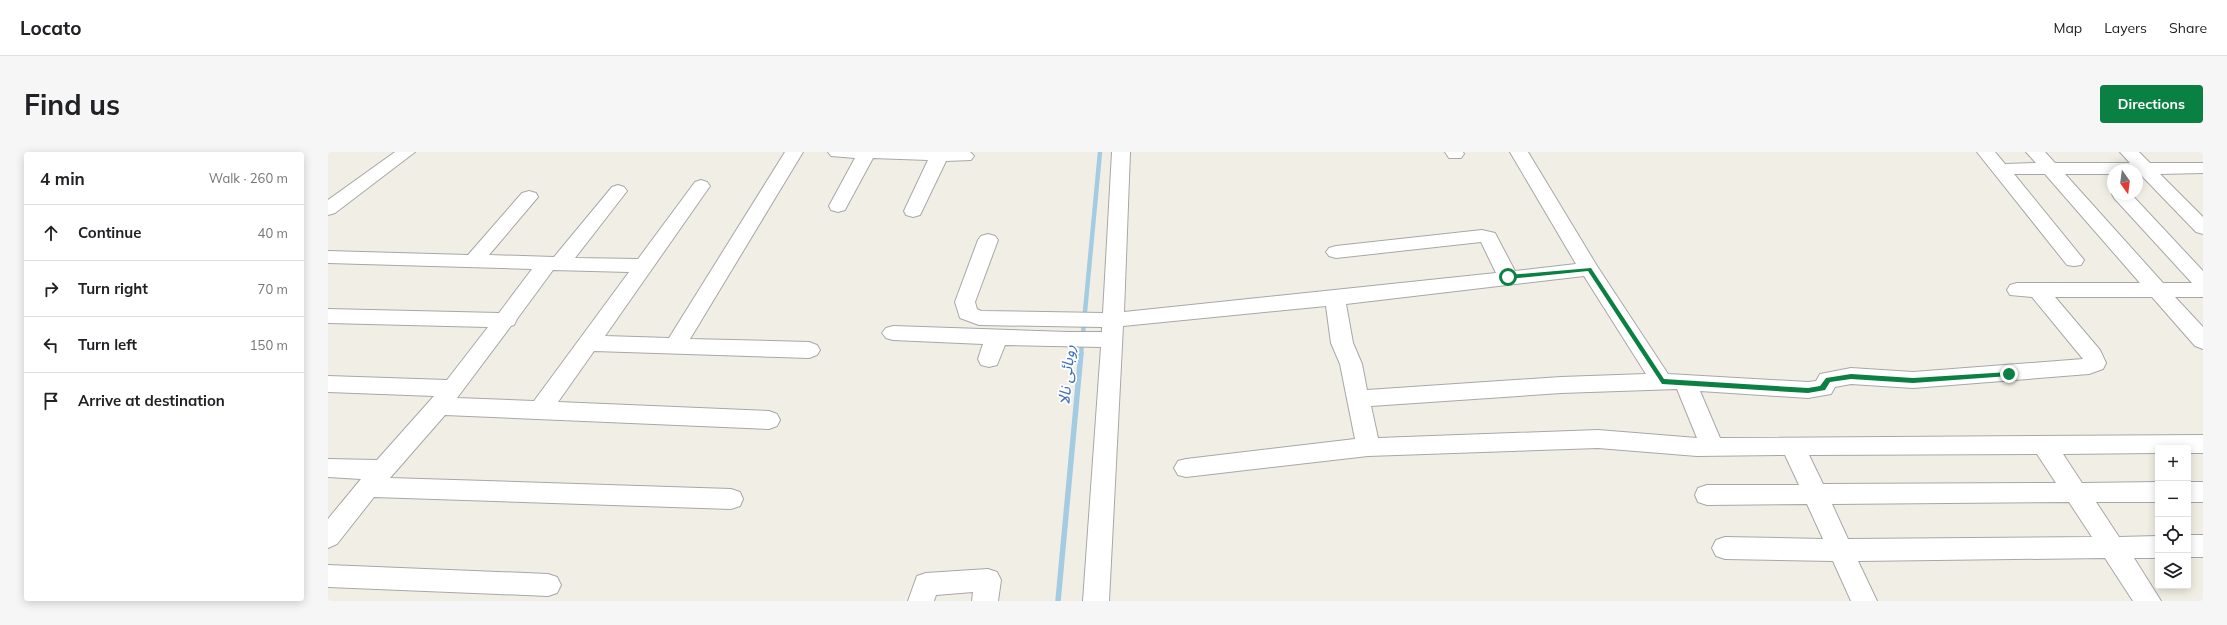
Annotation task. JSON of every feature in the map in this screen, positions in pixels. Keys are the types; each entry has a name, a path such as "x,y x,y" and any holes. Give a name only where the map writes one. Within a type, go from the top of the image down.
{"street":[{"path":"328,208 406,152"},
{"path":"675,346 794,152"},
{"path":"837,152 965,156"},
{"path":"1096,601 1104,329 1121,152"},
{"path":"1519,152 1589,269 1662,382"},
{"path":"1986,152 2074,260"},
{"path":"2036,152 2203,341"},
{"path":"2082,152 2107,179"},
{"path":"2129,152 2203,228"},
{"path":"2173,152 2196,168 2203,181"},
{"path":"838,206 867,153"},
{"path":"913,211 939,156"},
{"path":"2000,169 2196,168"},
{"path":"541,409 642,266 701,186"},
{"path":"328,537 454,388 553,264 618,190"},
{"path":"475,259 529,197"},
{"path":"2127,200 2203,283"},
{"path":"1336,252 1482,236 1488,238 1508,277"},
{"path":"988,240 965,302 967,313 979,318 1071,319 1104,329"},
{"path":"328,257 475,259 553,264 642,266"},
{"path":"893,334 997,336 1068,340 1104,329 1335,298 1508,277 1589,269"},
{"path":"1358,399 1561,385 1662,382 1685,382 1808,390 1822,388 1828,380 1851,376 1913,380 2089,366 2095,363 2092,355 2027,290 2203,290"},
{"path":"1335,298 1342,343 1352,364 1368,447"},
{"path":"328,316 507,320"},
{"path":"989,359 997,336"},
{"path":"588,343 809,350"},
{"path":"1685,382 1712,446"},
{"path":"328,384 454,388"},
{"path":"439,406 541,409 769,420"},
{"path":"1186,468 1368,447 1598,439 1712,446 2203,444"},
{"path":"2044,445 2148,601"},
{"path":"1793,446 1864,601"},
{"path":"328,468 376,479 731,499"},
{"path":"1706,495 1816,496 2155,492"},
{"path":"2191,492 2203,492"},
{"path":"1725,548 1841,550 2155,546"},
{"path":"2191,546 2203,546"},
{"path":"328,576 548,585"},
{"path":"921,601 926,584 988,580 985,601"}],"waterway":[{"name":"روہائی نالا","path":"1081,354 1100,152"},
{"name":"روہائی نالا","path":"1058,601 1081,353"}],"route":[{"path":"1508,277 1589,269 1662,382 1685,382 1808,390 1822,388 1828,380 1851,376 1913,380 1956,376 2009,374"}]}
